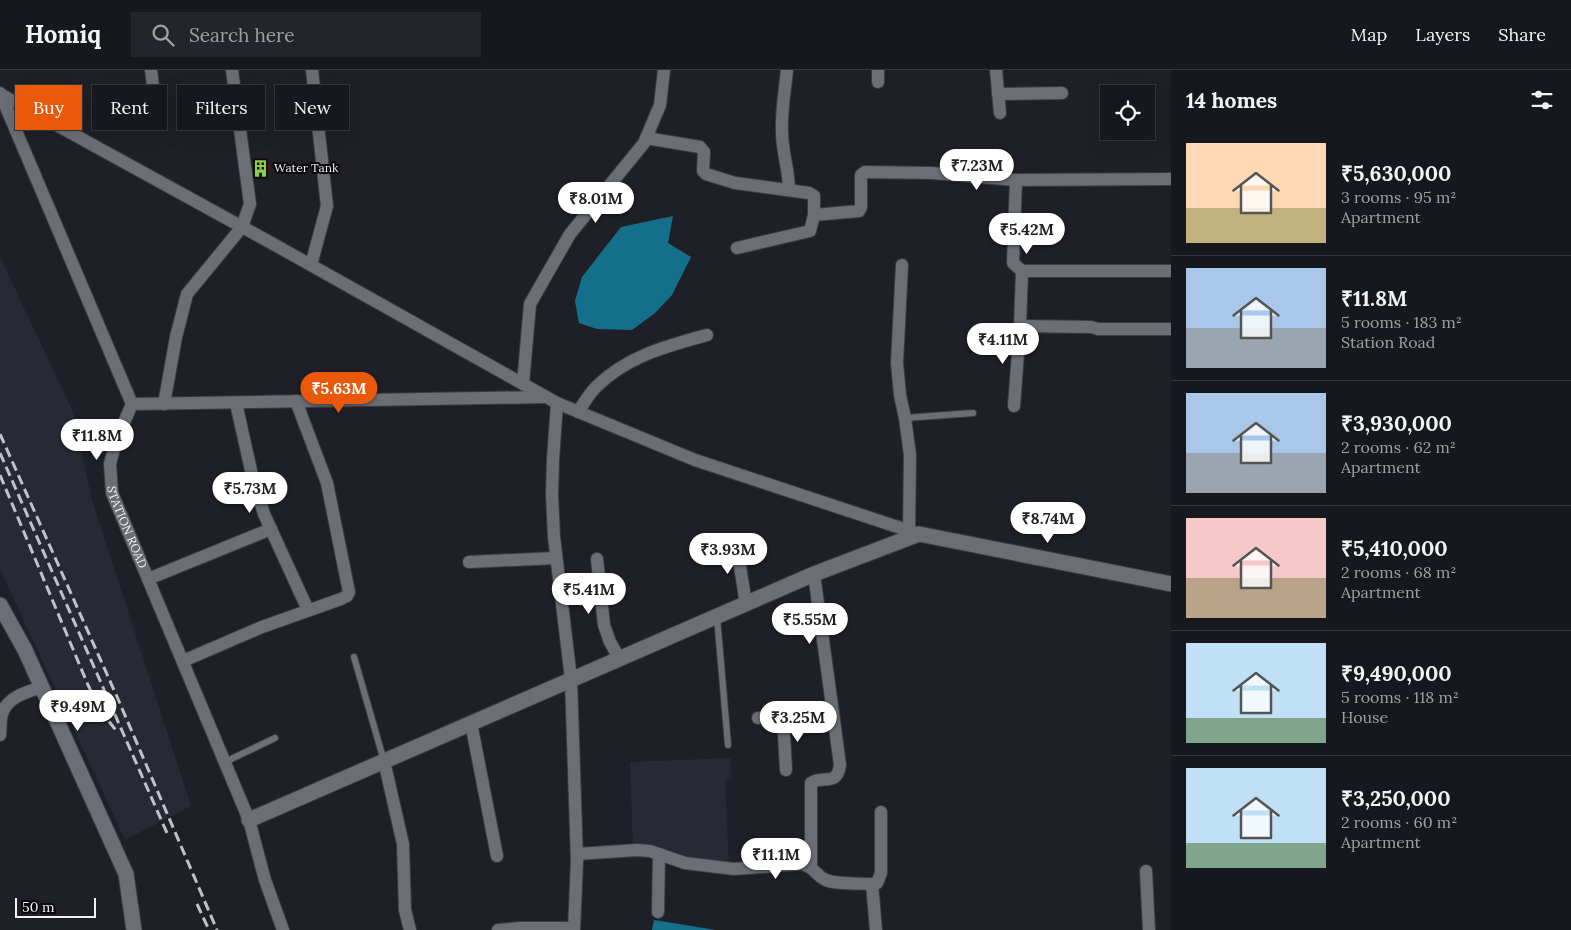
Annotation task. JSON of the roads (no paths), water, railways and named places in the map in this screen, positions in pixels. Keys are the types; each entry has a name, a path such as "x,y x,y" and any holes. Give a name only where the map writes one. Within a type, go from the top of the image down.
{"street":[{"path":"151,70 153,85"},
{"path":"164,404 176,337 187,294 242,227 250,204 232,70"},
{"path":"311,265 327,206 312,70"},
{"path":"523,384 530,304 570,234 644,144 660,105 664,70"},
{"path":"787,70 782,132 789,190"},
{"path":"996,70 1000,113"},
{"path":"998,94 1062,93"},
{"path":"0,94 551,400 578,412 695,460 914,532 1171,584"},
{"path":"0,94 132,404 551,400"},
{"path":"646,138 700,147 704,152 702,169 706,174 734,183 809,193 814,196 814,215 809,232 737,248"},
{"path":"814,215 859,211 861,206 861,175 865,172 932,173 1016,180 1171,179"},
{"path":"1016,180 1013,263 1022,272 1171,272"},
{"path":"902,265 897,363 900,395 910,455 914,532"},
{"path":"1014,406 1022,272"},
{"path":"1020,326 1171,329"},
{"path":"578,412 595,388 621,366 651,351 707,335"},
{"path":"498,930 520,928 574,929 577,854 571,679 556,558 552,486 551,400"},
{"path":"236,402 252,475 264,514 308,610"},
{"path":"183,661 347,596 349,592 327,483 296,402"},
{"name":"STATION ROAD","path":"132,404 116,440 110,464 112,492 249,820 265,880 283,930"},
{"path":"148,578 271,529"},
{"path":"249,820 619,658 914,532"},
{"path":"736,541 746,604"},
{"path":"469,562 556,558"},
{"path":"597,559 604,625 610,642 619,658"},
{"path":"811,866 811,782 836,777 840,765 814,574"},
{"path":"0,605 25,650 126,874 134,930"},
{"path":"0,735 2,714 7,704 18,696 42,687"},
{"path":"758,718 833,713"},
{"path":"783,716 786,770"},
{"path":"471,723 497,856"},
{"path":"384,761 403,844 405,910 410,930"},
{"path":"577,854 636,850 659,854 685,863 734,869 794,863 811,866 825,880 872,884 877,883 881,873 881,812"},
{"path":"658,912 659,854"},
{"path":"1146,871 1149,930"},
{"path":"872,884 876,930"}],"lane":[{"path":"905,418 973,413"},
{"path":"717,617 728,745"},
{"path":"354,657 384,761"},
{"path":"225,762 275,738"}],"water":[{"path":"673,216 668,243 691,257 672,295 655,313 632,330 597,329 579,323 575,301 582,277 621,227"},
{"path":"654,920 716,930 652,930"}],"railway":[{"path":"0,434 118,699 217,930"},
{"path":"0,453 167,833"},
{"path":"0,475 88,685 101,711 118,733"},
{"path":"197,904 209,930"}],"place":[{"name":"Water Tank","path":"260,168"}]}
